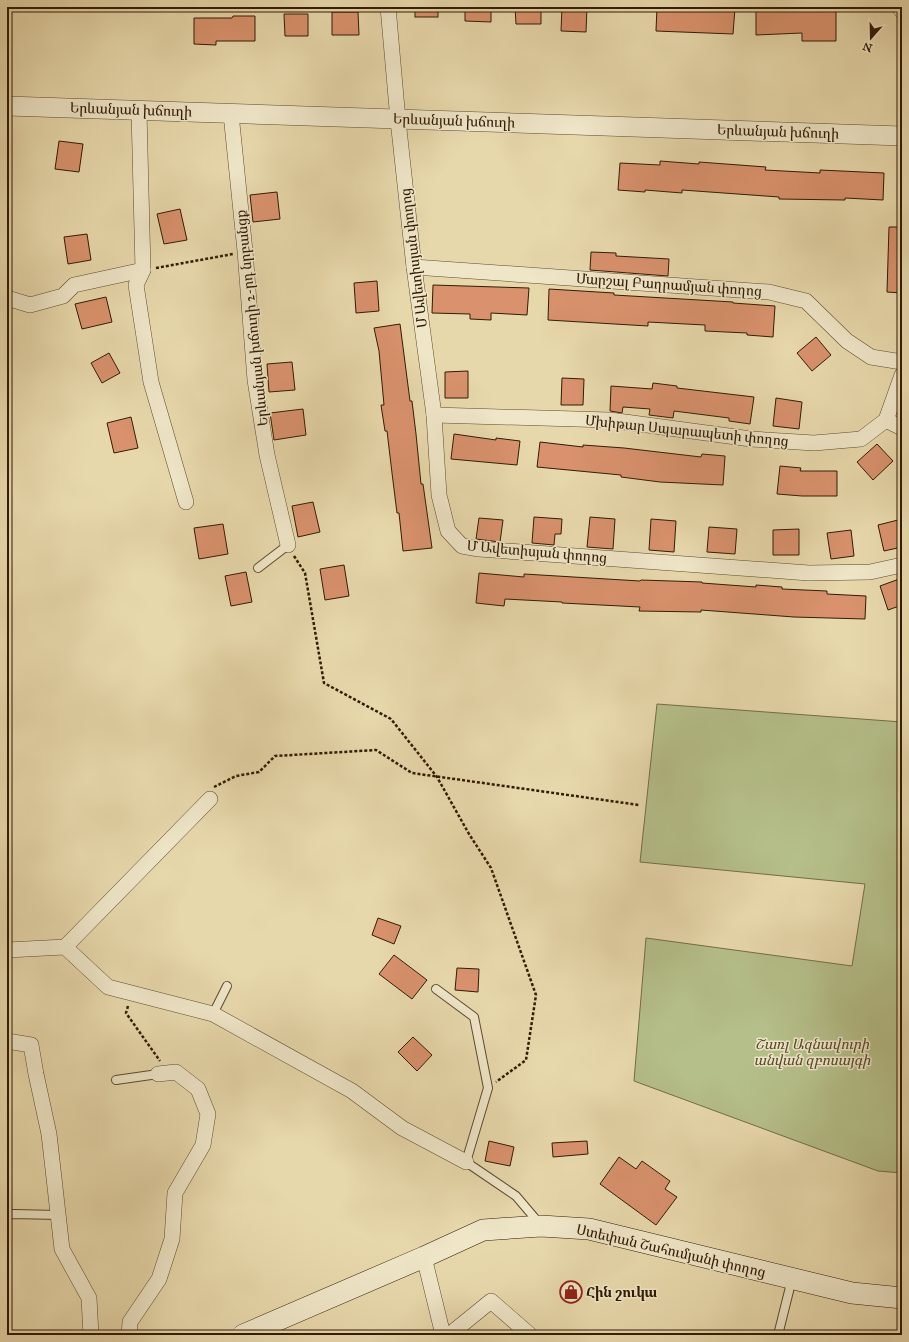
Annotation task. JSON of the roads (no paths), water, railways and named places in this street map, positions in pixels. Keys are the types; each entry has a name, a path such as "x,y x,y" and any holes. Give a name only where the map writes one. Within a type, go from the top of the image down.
{"main road":[{"name":"Ստեփան Շահումյանի փողոց","path":"243,1335 483,1230 541,1226 589,1230 852,1293 902,1298"}],"street":[{"name":"Մ Ավետիսյան փողոց","path":"388,7 398,120 414,267 434,415 439,494 448,531 462,546 487,550 809,573 870,572 902,565"},
{"path":"899,7 902,11"},
{"name":"Երևանյան խճուղի","path":"7,106 902,136"},
{"path":"139,111 143,270 136,285 151,382 186,502"},
{"name":"Երևանյան խճուղի 2-րդ նրբանցք","path":"230,114 256,388 267,454 288,545"},
{"name":"Մարշալ Բաղրամյան փողոց","path":"414,267 769,292 806,301 847,341 871,357 902,362"},
{"path":"7,298 30,305 63,296 74,285 143,270"},
{"path":"902,375 886,420 902,428"},
{"name":"Մխիթար Սպարապետի փողոց","path":"434,415 610,420 751,438 814,443 861,438 886,420"},
{"path":"7,950 65,947 210,799"},
{"path":"65,947 108,987 213,1014 352,1091 402,1128 466,1162"},
{"path":"7,1041 31,1045 49,1134 62,1249 89,1298 92,1335"},
{"path":"129,1335 130,1322 159,1279 172,1240 175,1193 203,1145 208,1114 198,1089 176,1072 164,1073"},
{"path":"424,1257 443,1335"},
{"path":"449,1335 491,1301 530,1335"}],"lane":[{"path":"258,568 288,545"},
{"path":"213,1014 227,986"},
{"path":"436,989 474,1017 488,1088 466,1162 516,1196 541,1226"},
{"path":"116,1080 164,1073"},
{"path":"7,1215 58,1215"},
{"path":"778,1335 792,1278"}],"place":[{"name":"Հին շուկա","path":"571,1292"}],"park label":[{"name":"Շառլ Ազնավուրի անվան զբոսայգի","path":"812,1052"}]}
